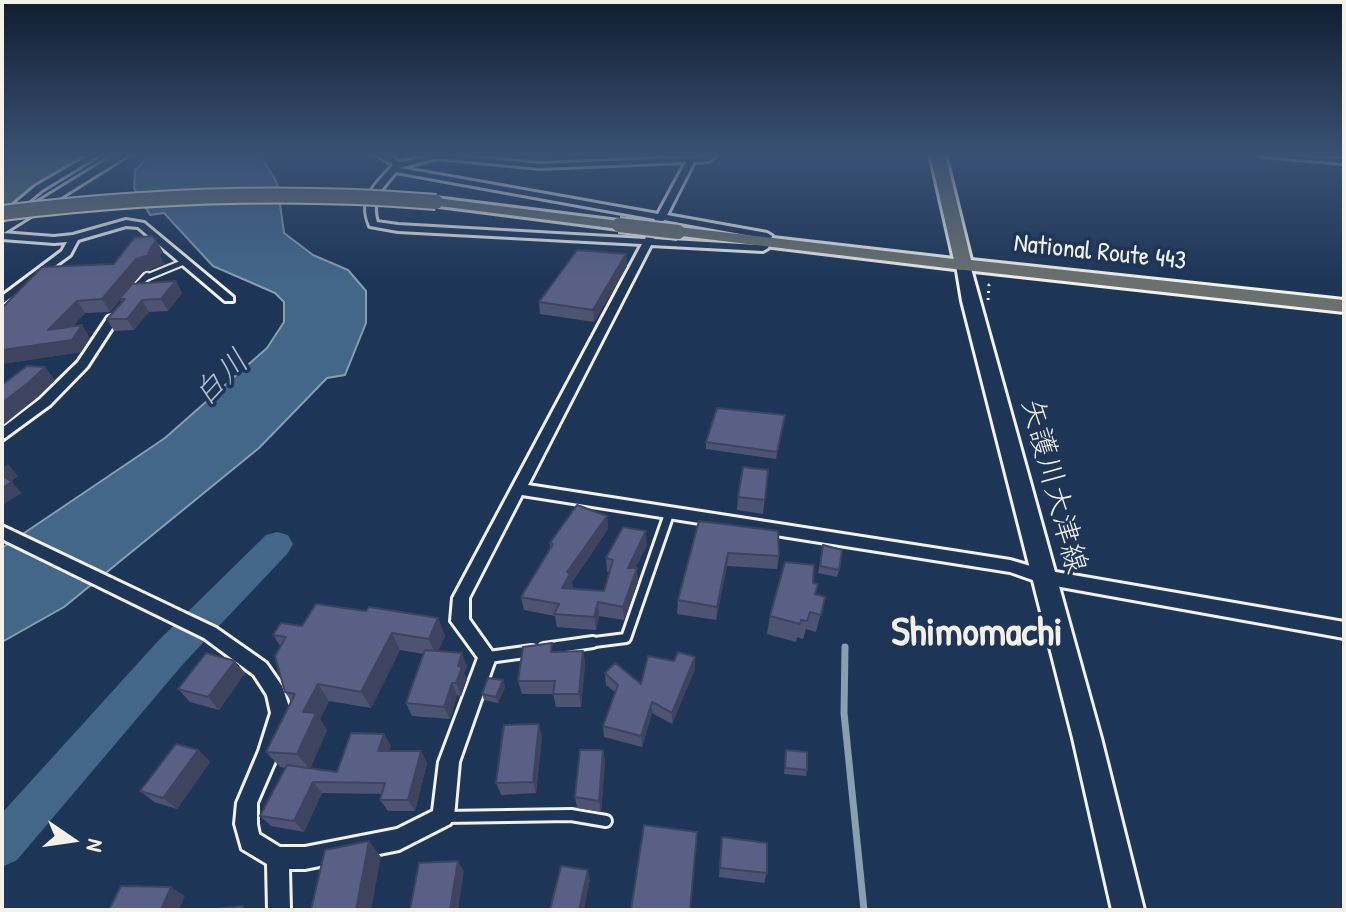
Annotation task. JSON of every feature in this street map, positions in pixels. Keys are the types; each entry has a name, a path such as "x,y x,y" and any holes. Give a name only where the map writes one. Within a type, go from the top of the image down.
{"highway":[{"path":"947,197 963,265"},
{"name":"National Route 443","path":"963,265 1344,306"}],"main road":[{"path":"2,230 56,197"},
{"path":"2,216 127,199 184,197"},
{"path":"354,197 436,202 963,265"},
{"name":"矢護川大津線","path":"963,265 1128,910"}],"street":[{"path":"2,216 28,197"},
{"path":"371,197 369,211 373,224 763,248 766,242 767,236 550,197"},
{"path":"2,532 210,633 260,669 275,692 281,713 269,752 247,803 246,824 250,841 278,858 305,858 399,839 443,817 449,762 487,657 460,621 461,598 672,197"},
{"path":"2,236 54,240 134,223 141,225 229,299"},
{"path":"2,301 66,253 74,238"},
{"path":"2,435 45,402 83,364 116,314"},
{"path":"517,489 1010,566 1044,577 1344,630"},
{"path":"278,858 279,910"}],"lane":[{"path":"126,299 147,276 184,262"},
{"path":"487,657 626,638 669,514"},
{"path":"443,817 571,815 606,821"}],"green space":[{"path":"2,197 23,197 18,201 2,204"}],"water":[{"path":"139,197 279,197 284,233 313,255 348,270 366,291 366,323 345,375 327,378 259,448 64,607 2,642 2,548 165,438 267,348 284,322 284,302 275,293 213,266 164,213 150,215"}],"building":[{"path":"152,236 156,240 148,253 158,252 136,259 102,299 77,301 48,330 82,325 72,340 2,350 2,308 42,267 114,264 134,238"},
{"path":"577,250 626,254 593,310 539,302"},
{"path":"176,281 161,299 142,300 127,319 107,319 125,299 119,299 132,284"},
{"path":"27,366 45,367 2,403 2,385"},
{"path":"717,408 785,415 777,452 706,442"},
{"path":"743,467 768,470 765,500 738,497"},
{"path":"2,475 12,482 2,488"},
{"path":"577,505 607,516 567,572 570,574 562,588 604,591 613,560 606,558 623,527 646,531 628,568 637,568 623,607 598,602 594,617 554,614 559,604 521,597 553,544 550,543"},
{"path":"699,521 778,531 779,556 728,553 717,607 678,600"},
{"path":"823,545 842,550 839,570 820,566"},
{"path":"785,562 814,565 813,583 818,584 815,594 825,597 821,615 810,612 807,621 801,620 800,624 770,616"},
{"path":"316,604 366,611 369,607 438,618 429,639 392,633 361,692 318,684 303,712 316,713 297,754 266,752 295,694 285,692 275,656 286,637 273,635 281,623 302,626"},
{"path":"552,643 551,652 583,651 579,694 553,694 555,681 518,681 523,647"},
{"path":"425,650 462,653 458,666 462,667 456,683 452,683 444,707 406,703"},
{"path":"678,652 695,657 672,713 652,702 641,736 603,726 618,685 605,673 615,663 641,684 648,656 674,661"},
{"path":"206,653 235,661 208,697 178,689"},
{"path":"488,678 503,680 496,697 482,694"},
{"path":"539,724 533,782 496,783 504,725"},
{"path":"351,733 384,734 378,751 421,751 408,800 380,800 385,783 313,782 294,821 260,816 287,765 337,772"},
{"path":"176,744 198,750 163,798 140,791"},
{"path":"580,750 603,750 599,801 575,797"},
{"path":"786,750 807,752 807,770 785,768"},
{"path":"644,825 697,832 690,910 631,910"},
{"path":"722,837 767,843 767,873 720,868"},
{"path":"369,841 356,910 311,910 325,850"},
{"path":"458,861 450,910 410,910 419,863"},
{"path":"561,866 588,870 579,910 550,910"},
{"path":"121,886 171,887 161,910 109,910"},
{"path":"243,906 242,910 206,910"}],"waterway":[{"path":"2,845 171,652 277,544"},
{"path":"845,647 844,713 864,910"}],"district":[{"name":"Shimomachi","path":"977,634"}],"water label":[{"name":"白川","path":"222,379"}]}
